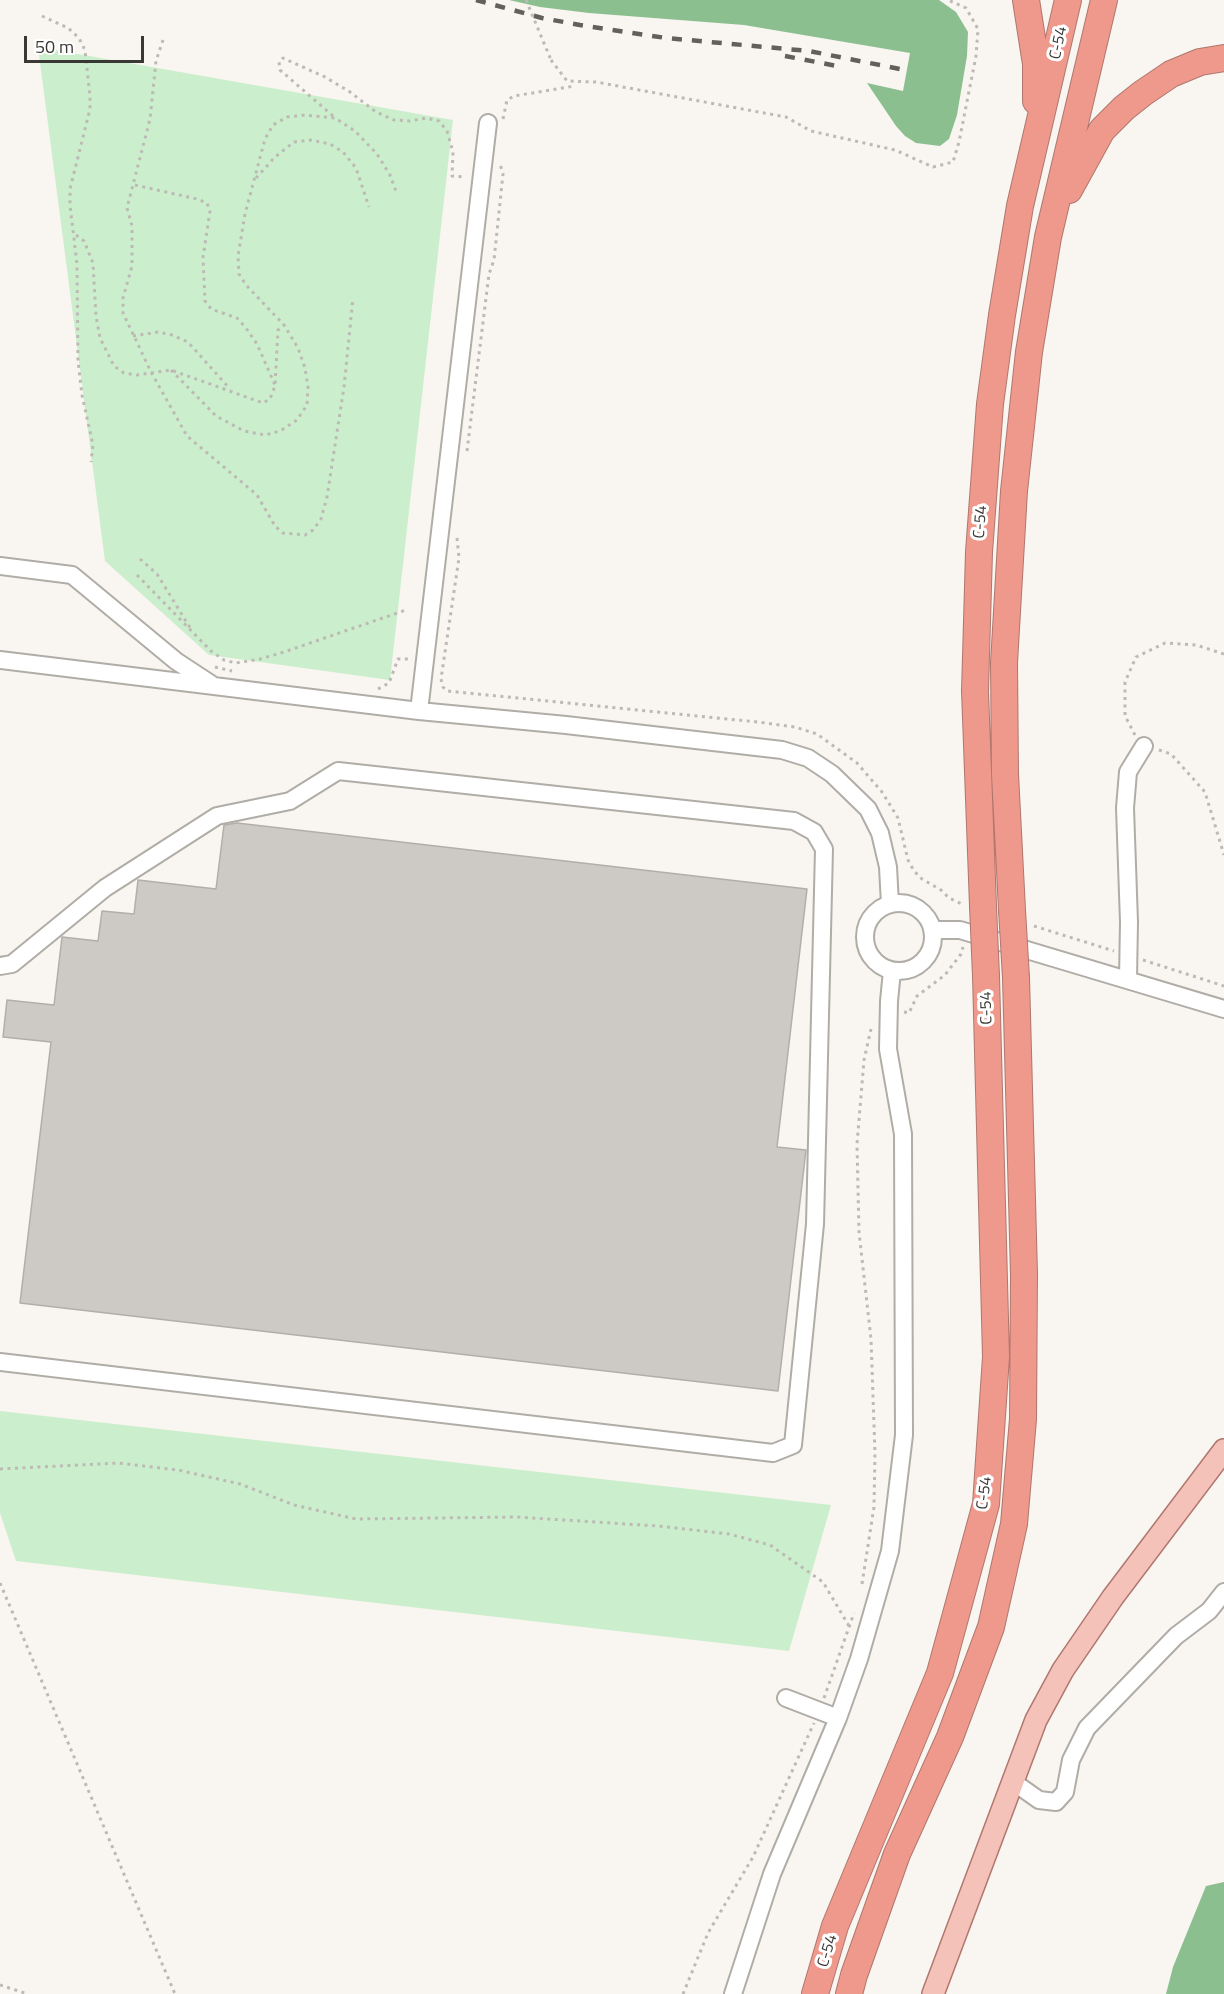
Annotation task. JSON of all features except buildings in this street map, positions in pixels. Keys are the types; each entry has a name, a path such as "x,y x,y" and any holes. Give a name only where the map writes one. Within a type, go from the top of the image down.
{"highway":[{"path":"1026,0 1036,64 1036,146"},
{"name":"C-54","path":"815,1994 836,1926 940,1673 986,1504 996,1357 986,976 976,906 975,691 979,552 990,404 1002,315 1020,206 1036,146 1068,0"},
{"name":"C-54","path":"849,1994 897,1854 950,1737 991,1627 1014,1524 1024,1397 1024,1274 1016,978 1022,918 1005,774 1004,663 1014,491 1029,352 1048,237 1104,0"},
{"path":"1048,237 1102,130 1124,108 1171,74 1200,62 1224,58"}],"main road":[{"path":"933,1994 1036,1720 1063,1670 1113,1596 1224,1450"}],"street":[{"path":"419,711 495,124"},
{"path":"0,566 72,575 176,661 215,686"},
{"path":"0,660 419,711 782,750 808,758 832,774 868,809 883,844 888,867 890,904"},
{"path":"1128,980 1129,922 1125,808 1128,772 1144,746"},
{"path":"0,966 12,964 105,888 217,816 290,801 338,771 794,821 814,832 824,849 815,1224 793,1445 773,1453 0,1362"},
{"path":"890,904 912,905 921,911 932,930 933,941 930,952 914,968 904,971 892,971 873,960 864,938 871,916 880,908 890,904"},
{"path":"932,930 960,930 1224,1009"},
{"path":"733,1994 772,1874 838,1718 859,1659 890,1551 904,1435 903,1134 888,1049 892,971"},
{"path":"1012,1781 1039,1800 1056,1802 1065,1792 1071,1760 1087,1728 1176,1636 1217,1613 1224,1592"},
{"path":"786,1698 838,1718"}],"path":[{"path":"526,0 551,60 567,81 596,82 786,117 811,131 895,150 933,167 952,162 958,142 978,28 966,8 948,0"},
{"path":"42,16 68,28 79,38 85,50 90,109 70,189 70,205 77,264 78,361 82,395 93,444 91,462"},
{"path":"163,40 156,62 150,119 135,185 127,208 132,226 132,266 123,298 123,313 151,372 187,436 257,495 275,526 283,533 305,535 314,530 321,519 327,497 344,387 353,298"},
{"path":"397,194 390,175 377,154 354,131 334,118 280,70 279,62 283,58 325,77 376,112 394,120 410,121 426,118 439,121 447,131 453,152 452,176 465,177"},
{"path":"495,124 507,100 514,96 575,86"},
{"path":"171,370 216,416 244,431 265,435 280,431 297,420 307,405 308,387 305,368 298,348 284,325 246,285 239,274 240,234 265,139 273,125 286,117 305,115 334,118"},
{"path":"255,180 275,157 294,142 311,140 330,144 343,152 356,168 369,207"},
{"path":"467,457 489,274 494,260 503,174 500,164"},
{"path":"135,185 207,203 210,211 203,257 205,301 211,309 237,318 246,328 257,344 275,386"},
{"path":"74,235 84,241 93,263 96,316 100,338 114,366 124,373 137,375 171,370 263,403 270,399 275,386 278,330 284,325"},
{"path":"133,336 158,332 188,342 232,390"},
{"path":"457,537 459,558 441,679 447,691 758,722 795,727 817,734 857,762 882,792 898,818 908,860 914,871 949,898 976,906"},
{"path":"140,559 157,574 196,638"},
{"path":"137,574 196,638 224,660 236,663 284,652 406,610"},
{"path":"1224,654 1196,645 1165,643 1136,657 1125,682 1125,716 1139,744 1171,754 1205,792 1224,855"},
{"path":"372,690 389,683 398,659"},
{"path":"234,678 236,663"},
{"path":"211,666 235,671"},
{"path":"1022,918 1128,956 1224,986"},
{"path":"909,1012 917,996 945,975 955,962"},
{"path":"861,1589 874,1507 875,1453 872,1350 860,1232 858,1144 864,1060 873,1022"},
{"path":"0,1469 118,1463 178,1470 240,1484 294,1505 356,1519 517,1517 658,1526 729,1534 770,1545 823,1582 849,1627 852,1638"},
{"path":"0,1583 175,1994"},
{"path":"683,1994 708,1933 753,1857 819,1711 855,1608"},
{"path":"0,1985 28,1994"}],"green space":[{"path":"509,0 939,0 956,12 968,32 967,56 957,115 949,139 940,146 916,143 896,126 867,83 903,91 910,53 744,25 589,13 540,7"},
{"path":"38,47 453,120 390,680 209,655 105,561"},
{"path":"0,1411 831,1505 789,1651 16,1561 0,1513"},
{"path":"1224,1882 1224,1994 1166,1994 1173,1967 1206,1886"}],"railway":[{"path":"476,0 542,18 580,25 666,38 809,51 905,70"},
{"path":"785,56 837,66"}]}
